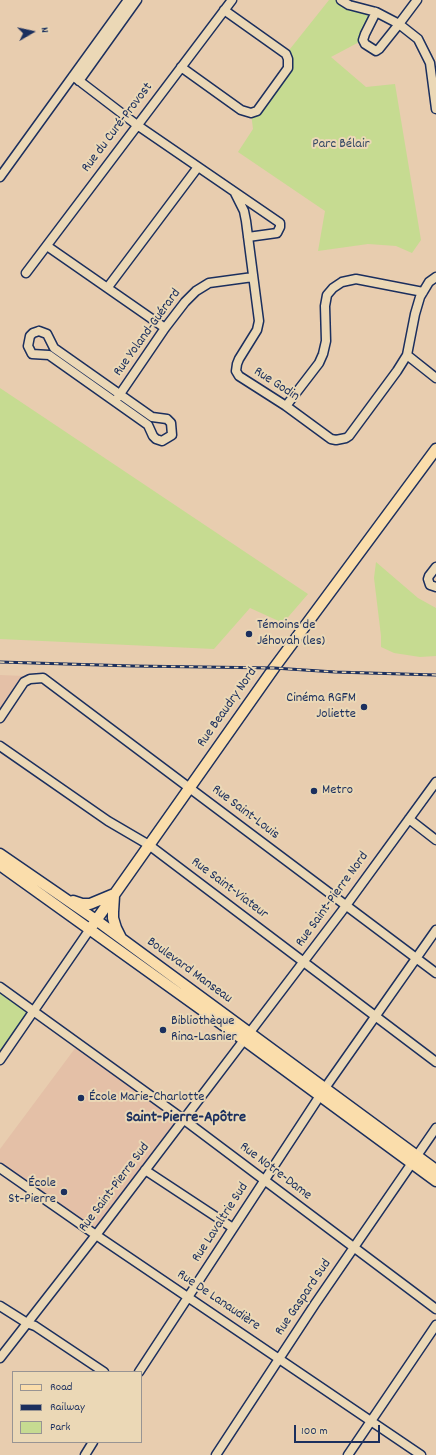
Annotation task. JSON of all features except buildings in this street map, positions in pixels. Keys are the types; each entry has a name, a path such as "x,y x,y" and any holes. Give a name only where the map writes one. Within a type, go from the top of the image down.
{"main road":[{"name":"Rue Beaudry Nord","path":"90,929 274,668 436,449"},
{"name":"Boulevard Manseau","path":"0,854 96,920 247,1036 414,1160 436,1181"},
{"name":"Boulevard Manseau","path":"0,865 90,929 247,1036"},
{"path":"63,898 82,904 90,904 115,893"},
{"path":"115,893 112,912 116,928 122,940"},
{"name":"Boulevard Manseau","path":"414,1160 436,1170"}],"street":[{"path":"76,78 128,0"},
{"path":"0,177 137,0"},
{"name":"Rue du Curé-Provost","path":"26,273 232,0"},
{"path":"341,0 349,5 376,12 399,24 418,39 424,48 430,63 435,92 436,109"},
{"path":"376,12 363,40 365,44 376,51 417,0"},
{"path":"181,67 241,110 251,112 257,111 288,68 288,59 286,54 224,10"},
{"name":"Rue Godin","path":"76,78 137,125 280,223 277,233 248,237"},
{"path":"108,287 198,167"},
{"name":"Rue Godin","path":"235,193 244,211 259,321 259,327 237,364 236,371 239,376 286,406 331,439 336,440 349,436 407,355"},
{"path":"47,246 165,328"},
{"name":"Rue Yoland-Guérard","path":"117,398 165,328 185,302 196,291 209,283 253,277"},
{"path":"436,277 430,282 420,296 407,355 436,378"},
{"path":"286,406 319,363 323,354 326,341 325,306 327,295 333,288 342,282 356,279 423,292"},
{"path":"117,398 54,348 47,334 39,331 30,336 28,346 32,354 49,355 117,398 152,417 167,419 171,423 172,435 162,441 156,439 148,425 117,398"},
{"path":"436,567 428,579 430,585 436,587"},
{"name":"Rue Saint-Louis","path":"0,718 24,682 42,678 436,973"},
{"name":"Rue Saint-Viateur","path":"0,746 108,821 149,845 436,1062"},
{"name":"Rue Saint-Pierre Nord","path":"247,1036 304,962 436,782"},
{"path":"409,820 436,840"},
{"path":"0,1060 90,929"},
{"name":"Rue Lavaltrie Sud","path":"140,1371 323,1092 436,930"},
{"name":"Rue Notre-Dame","path":"0,987 183,1119 436,1309"},
{"name":"Rue Saint-Pierre Sud","path":"0,1358 96,1235 247,1036"},
{"name":"Rue Gaspard Sud","path":"218,1454 314,1304 436,1128"},
{"name":"Rue De Lanaudière","path":"0,1168 96,1235 421,1455"},
{"path":"145,1170 233,1228"},
{"path":"0,1306 27,1323 35,1326 102,1371"},
{"path":"348,1455 436,1325"},
{"path":"85,1455 92,1443"}],"shaded area":[{"path":"0,675 24,676 0,712"},
{"path":"79,1043 183,1119 96,1235 0,1170 0,1149"}],"green space":[{"name":"Parc Bélair","path":"329,0 341,0 376,12 363,40 331,57 366,87 395,84 421,240 412,253 396,246 368,244 318,251 325,211 238,152 253,129 251,113 288,68 286,54"},
{"path":"0,388 308,594 283,623 250,608 214,649 0,639"},
{"path":"376,562 418,598 436,608 436,656 420,657 394,653 381,647 374,578"},
{"path":"0,987 34,1011 0,1060"}],"railway":[{"path":"0,662 274,668 335,672 436,675"}],"place":[{"name":"Témoins de Jéhovah (les)","path":"249,634"},
{"name":"Cinéma RGFM Joliette","path":"364,707"},
{"name":"Metro","path":"314,791"},
{"name":"Bibliothèque Rina-Lasnier","path":"163,1030"},
{"name":"École Marie-Charlotte","path":"81,1098"},
{"name":"École St-Pierre","path":"64,1192"}],"district":[{"name":"Saint-Pierre-Apôtre","path":"186,1119"}]}
